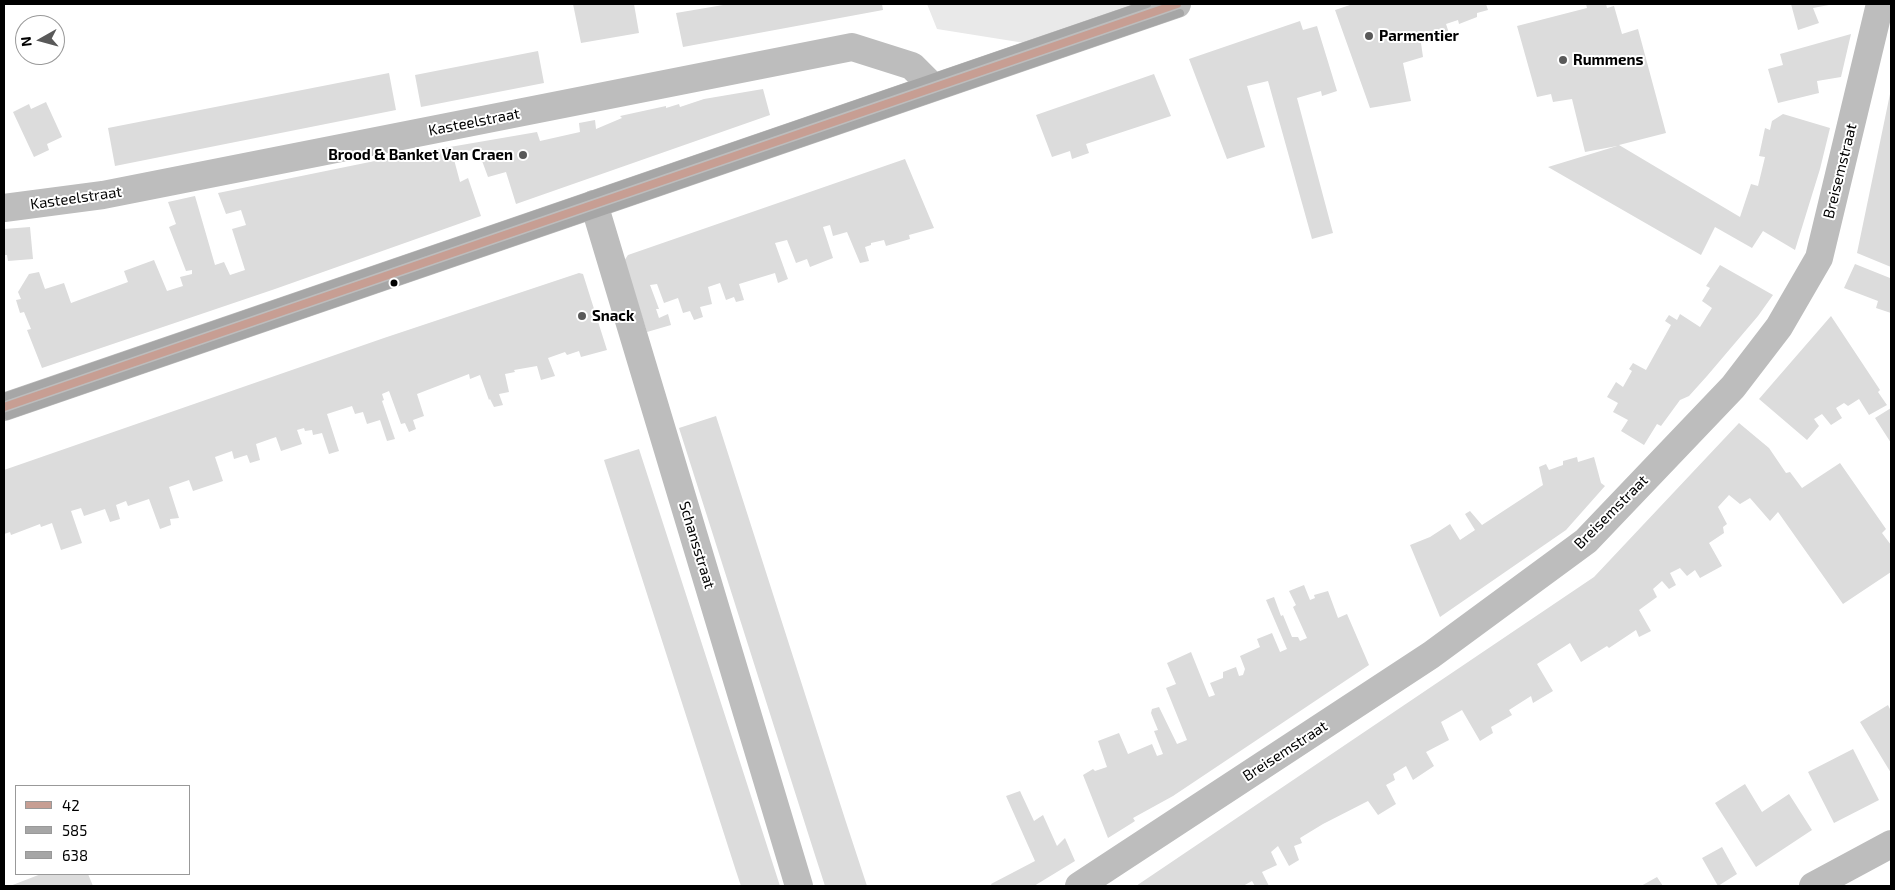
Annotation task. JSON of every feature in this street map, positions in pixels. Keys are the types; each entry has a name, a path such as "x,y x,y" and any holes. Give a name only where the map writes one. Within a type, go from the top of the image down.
{"street":[{"path":"4,407 1177,4"},
{"name":"Breisemstraat","path":"1079,886 1431,655 1586,541 1733,387 1779,327 1819,258 1882,38 1880,4"},
{"name":"Kasteelstraat","path":"4,208 103,195 852,47 912,66 933,87"},
{"name":"Schansstraat","path":"594,204 799,886"},
{"path":"1813,886 1891,844"}],"shaded area":[{"path":"927,4 1140,4 1031,44 937,29"}],"building":[{"path":"573,4 634,4 639,33 581,43"},
{"path":"729,4 882,4 883,10 683,47 676,13"},
{"name":"Parmentier","path":"1353,4 1486,4 1488,10 1477,13 1477,17 1459,24 1458,20 1446,24 1449,33 1421,43 1423,57 1403,63 1411,101 1370,108 1335,10"},
{"path":"1586,4 1606,4 1607,8 1614,6 1622,34 1638,29 1666,133 1619,145 1740,217 1751,184 1758,186 1765,157 1759,156 1765,128 1770,130 1772,121 1783,114 1830,128 1820,169 1795,250 1763,231 1752,248 1715,227 1701,255 1548,167 1617,146 1585,152 1572,99 1553,102 1551,94 1537,97 1517,26 1587,8"},
{"path":"1791,4 1829,5 1813,8 1819,23 1798,30"},
{"path":"1300,21 1303,30 1317,26 1337,91 1322,96 1321,91 1297,98 1333,233 1312,239 1268,81 1247,86 1265,147 1227,159 1189,59"},
{"path":"1851,34 1841,77 1817,81 1819,93 1778,103 1768,69 1783,65 1780,54"},
{"path":"538,51 544,83 421,107 415,75"},
{"path":"389,73 396,110 115,166 108,128"},
{"path":"1154,74 1171,116 1086,144 1089,153 1072,159 1070,151 1052,157 1036,115"},
{"path":"763,89 770,115 516,204 506,172 488,177 478,150 452,152 460,182 468,178 481,216 275,289 42,368 27,330 31,329 24,312 20,313 16,300 21,299 18,292 29,274 39,272 45,289 64,283 71,303 128,282 124,271 154,260 167,291 183,286 180,277 192,274 192,270 186,271 169,227 176,224 168,202 195,196 215,265 224,262 230,275 245,270 232,229 246,225 241,210 226,214 218,193 409,154 537,132 540,141 580,132 579,123 595,120 596,129 622,118 620,116 679,104 680,107 704,99"},
{"path":"1891,94 1891,267 1857,253"},
{"path":"46,102 62,137 47,144 49,150 34,157 13,112 29,104 31,109"},
{"path":"905,159 934,228 909,235 910,239 886,246 884,240 871,243 871,245 865,247 869,261 860,263 847,232 833,236 830,225 823,227 833,258 810,267 807,259 796,263 787,240 775,243 788,279 778,283 775,273 739,284 744,300 736,302 734,297 726,300 720,283 708,287 712,304 700,307 703,317 694,320 690,311 683,313 678,298 664,303 657,284 650,285 659,309 656,309 659,318 668,314 671,325 647,332 624,261 628,255"},
{"path":"30,227 33,259 8,261 7,255 4,255 4,229"},
{"path":"1855,264 1890,278 1891,313 1876,308 1878,301 1844,288"},
{"path":"1720,265 1773,295 1758,316 1707,376 1689,396 1680,400 1661,426 1657,424 1644,445 1621,431 1628,420 1613,412 1618,403 1607,397 1616,382 1623,387 1632,371 1629,369 1633,363 1646,370 1671,325 1665,321 1669,315 1677,320 1680,314 1700,327 1712,308 1702,301 1710,288 1706,286"},
{"path":"579,273 583,274 607,350 581,357 579,351 567,355 565,352 548,358 555,376 541,380 537,366 514,370 515,372 505,374 509,392 499,394 503,405 494,407 489,400 480,375 470,379 469,374 417,394 424,416 413,420 416,429 409,432 405,423 401,424 389,391 382,394 384,400 382,401 395,439 387,441 380,420 367,424 363,412 355,414 352,406 327,414 339,451 329,454 322,433 313,435 312,430 305,431 304,428 297,430 302,444 281,451 276,437 256,444 260,460 250,463 247,455 234,459 232,451 215,457 223,481 193,491 189,480 169,487 179,518 170,519 171,525 160,529 149,499 128,506 126,501 116,505 120,519 110,522 105,509 84,516 81,508 71,511 82,543 61,550 52,523 41,527 40,524 11,535 10,532 4,534 4,470 384,338"},
{"path":"1831,316 1880,390 1878,392 1887,405 1869,415 1859,399 1848,406 1844,403 1836,408 1842,418 1831,425 1822,414 1814,419 1819,426 1807,440 1759,399"},
{"path":"1891,408 1891,443 1875,418"},
{"path":"716,416 867,886 825,886 814,852 679,428"},
{"path":"1739,423 1769,448 1786,473 1790,472 1802,488 1840,463 1886,529 1882,533 1891,545 1891,572 1843,604 1778,512 1770,521 1750,498 1740,504 1729,495 1718,507 1727,524 1723,527 1724,533 1709,543 1722,566 1700,578 1695,570 1687,576 1680,568 1670,573 1676,585 1669,589 1662,581 1653,589 1657,597 1639,610 1651,631 1639,637 1636,630 1609,648 1607,646 1581,662 1570,643 1537,664 1553,691 1533,703 1531,696 1509,710 1512,715 1491,727 1493,733 1480,741 1462,710 1441,722 1449,740 1426,752 1434,766 1413,780 1406,766 1393,774 1395,780 1386,785 1396,804 1378,815 1368,801 1323,824 1300,838 1302,843 1294,846 1299,860 1289,866 1278,846 1271,852 1277,865 1262,872 1269,886 1255,886 1252,881 1243,886 1136,886 1594,577"},
{"path":"639,449 780,886 741,886 735,868 604,460"},
{"path":"1577,457 1578,462 1594,457 1601,483 1605,486 1566,530 1440,617 1410,545 1430,537 1450,524 1460,540 1475,530 1465,514 1470,511 1482,525 1543,485 1539,467 1546,464 1549,470 1563,465 1563,461"},
{"path":"1304,585 1310,600 1315,598 1314,595 1328,591 1338,618 1347,614 1369,665 1173,796 1133,818 1135,821 1108,838 1083,775 1093,769 1095,771 1107,767 1098,741 1119,733 1128,754 1152,744 1157,756 1163,754 1154,731 1158,730 1151,713 1152,709 1159,707 1177,744 1187,740 1166,688 1176,684 1167,663 1191,652 1209,697 1215,695 1210,683 1223,678 1223,672 1236,667 1239,676 1243,675 1245,669 1240,656 1260,647 1257,639 1272,633 1280,652 1287,649 1266,600 1274,597 1292,637 1298,637 1300,641 1307,638 1293,607 1296,605 1289,591"},
{"path":"1888,705 1891,711 1891,773 1860,722"},
{"path":"1853,749 1879,800 1834,823 1808,772"},
{"path":"1745,784 1762,812 1789,794 1812,830 1756,867 1715,803"},
{"path":"1020,791 1034,821 1043,815 1057,846 1065,838 1075,861 1034,886 992,886 991,884 1035,861 1006,796"},
{"path":"1722,847 1737,874 1718,886 1702,858"},
{"path":"38,875 88,875 93,886 10,886"},
{"path":"1657,877 1663,886 1641,886"}],"transit line":[{"name":"638","path":"4,397 1147,4"},
{"name":"42","path":"4,407 1177,4"},
{"name":"585","path":"7,416 1180,13"}],"place":[{"name":"Parmentier","path":"1369,36"},
{"name":"Rummens","path":"1563,60"},
{"name":"Brood & Banket Van Craen","path":"523,155"},
{"name":"Snack","path":"582,316"}]}
